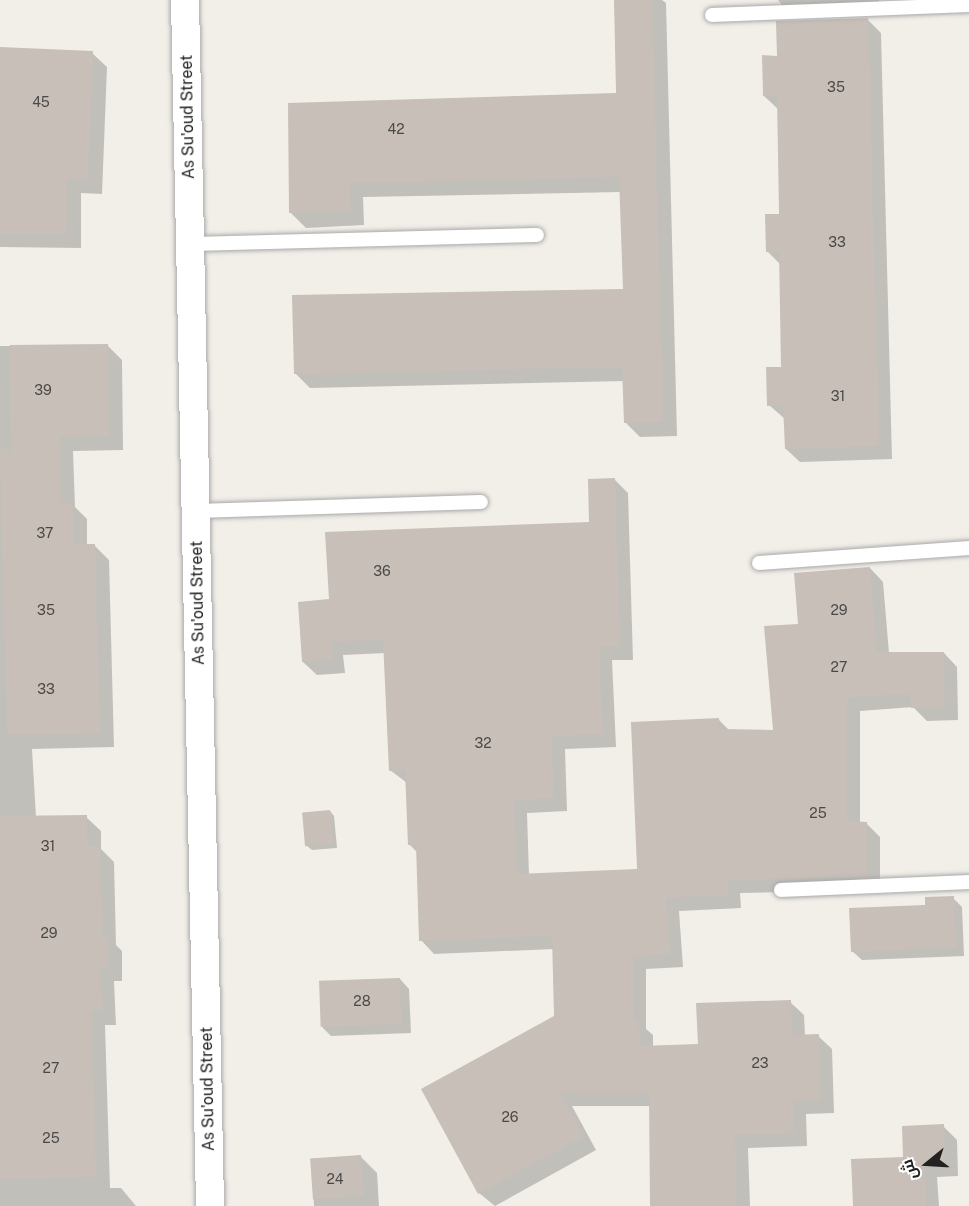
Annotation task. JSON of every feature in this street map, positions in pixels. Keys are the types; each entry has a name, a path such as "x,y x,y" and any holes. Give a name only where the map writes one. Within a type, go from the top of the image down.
{"street":[{"name":"As Su'oud Street","path":"185,0 210,1206"}],"lane":[{"path":"712,15 969,5"},
{"path":"190,244 537,234"},
{"path":"196,511 481,502"},
{"path":"759,563 969,548"},
{"path":"782,890 969,882"}],"building":[{"path":"614,0 652,0 663,422 624,423 622,367 294,374 292,295 623,289 619,177 349,183 350,211 289,213 288,103 616,93"},
{"path":"868,18 879,446 785,449 783,405 767,406 766,367 781,367 779,252 766,252 765,214 779,214 777,96 763,96 762,55 777,56 776,21"},
{"path":"0,47 93,51 88,180 67,179 67,234 0,234"},
{"path":"108,344 109,436 59,437 61,503 73,503 74,544 95,544 100,733 7,735 0,445 11,454 10,345"},
{"path":"615,478 620,646 599,647 603,734 552,736 554,798 514,800 517,874 637,869 631,722 719,718 720,729 773,730 764,626 798,624 794,573 870,567 877,652 944,652 945,707 911,708 911,693 847,698 847,821 867,822 867,877 727,880 728,895 666,898 670,954 633,956 633,1020 639,1020 640,1046 698,1044 696,1003 791,1000 792,1035 819,1034 821,1099 793,1101 794,1133 735,1135 737,1206 650,1206 649,1093 560,1093 584,1136 478,1194 421,1089 554,1016 552,936 419,941 416,845 408,845 405,770 389,771 383,640 331,642 332,660 302,662 298,602 329,599 325,532 589,522 588,479"},
{"path":"330,810 333,844 305,846 302,812"},
{"path":"87,815 87,846 100,846 102,935 108,935 108,967 100,967 102,1011 91,1011 96,1177 0,1179 0,816"},
{"path":"954,896 956,947 851,952 849,908 925,905 925,897"},
{"path":"400,978 402,1024 321,1027 319,981"},
{"path":"944,1124 945,1163 924,1164 926,1206 853,1206 851,1159 903,1157 902,1126"},
{"path":"361,1155 364,1196 313,1199 310,1159"}]}
